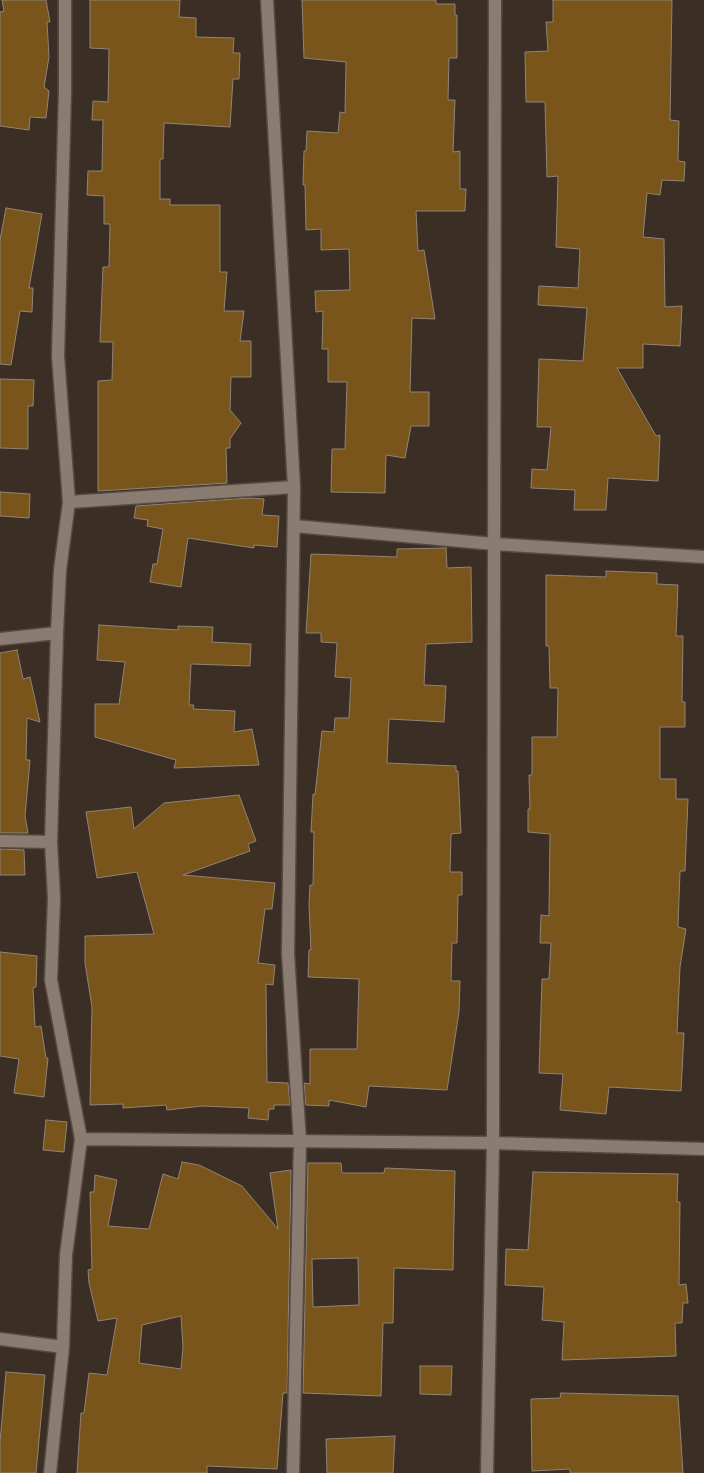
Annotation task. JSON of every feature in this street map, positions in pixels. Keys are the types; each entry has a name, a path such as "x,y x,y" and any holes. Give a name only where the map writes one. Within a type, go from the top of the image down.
{"street":[{"path":"50,1473 63,1347 66,1255 81,1140 51,980 54,898 51,842 57,633 60,570 69,502 58,356 66,91 65,0"},
{"path":"267,0 294,487 288,954 300,1142 293,1473"},
{"path":"487,1473 492,1143 495,0"},
{"path":"69,502 294,487"},
{"path":"294,526 494,544 704,557"},
{"path":"0,639 57,633"},
{"path":"0,842 51,842"},
{"path":"81,1140 492,1143 704,1149"},
{"path":"0,1339 63,1347"}],"building":[{"path":"2,0 46,0 50,22 47,22 49,57 44,87 49,91 46,118 30,117 29,130 0,126 0,12 4,11"},
{"path":"90,0 180,0 179,17 196,18 196,37 234,38 233,53 240,53 239,79 233,79 230,127 164,123 163,159 160,159 160,199 170,199 170,205 220,205 220,272 227,272 224,311 244,311 240,341 251,341 251,377 231,377 230,410 241,423 230,439 230,448 226,448 227,483 98,491 98,381 112,380 113,342 100,342 103,267 109,267 110,224 104,224 104,196 87,195 88,171 102,171 103,120 92,120 93,101 108,102 109,49 90,48"},
{"path":"302,0 436,0 436,4 455,4 455,15 457,15 457,58 449,58 448,100 455,100 453,152 460,151 460,189 466,189 465,211 416,211 418,251 424,250 435,319 412,318 410,392 429,392 429,426 411,426 405,458 386,455 385,493 331,492 332,449 345,449 347,382 328,382 328,349 322,349 323,311 316,312 315,291 350,290 349,249 321,250 321,229 306,230 305,185 303,185 304,151 306,151 307,131 338,133 340,112 345,113 346,62 304,58"},
{"path":"553,0 672,0 670,120 679,121 678,161 685,162 684,181 662,180 660,195 647,193 643,237 664,239 665,307 682,306 680,346 643,344 643,368 617,368 656,436 660,435 658,481 608,478 606,510 574,510 575,490 531,488 532,469 547,470 551,427 537,427 539,359 583,361 587,308 538,305 539,286 578,288 580,249 556,247 558,176 547,177 545,102 526,102 525,52 548,51 546,22 553,22"},
{"path":"6,208 42,214 29,288 33,288 32,312 20,311 11,365 0,364 0,240"},
{"path":"0,379 34,380 33,406 28,406 28,449 0,448"},
{"path":"0,492 30,494 29,518 0,516"},
{"path":"249,498 264,499 262,515 279,516 277,547 254,545 254,548 188,538 181,587 150,582 153,564 157,564 163,529 147,526 148,520 134,518 136,506"},
{"path":"446,548 447,568 471,567 472,642 426,644 424,685 446,686 444,722 389,719 387,763 456,766 456,771 458,771 461,833 451,834 450,872 462,872 462,895 458,895 457,943 452,943 451,981 460,981 459,1012 447,1090 369,1086 366,1107 329,1100 329,1106 306,1105 304,1083 310,1084 310,1049 357,1049 359,979 308,977 309,950 311,950 310,885 313,885 314,832 311,832 313,794 315,795 322,731 334,732 335,718 349,718 351,678 335,677 337,643 321,642 321,633 306,633 311,554 397,557 397,549"},
{"path":"606,571 657,573 657,584 678,585 676,636 683,636 682,702 685,702 685,727 660,727 660,779 676,779 676,799 688,799 685,871 680,871 678,927 686,929 680,967 677,1033 684,1033 681,1091 609,1087 606,1114 560,1110 563,1074 539,1073 542,979 549,979 551,943 540,943 541,915 549,916 550,834 528,832 528,809 530,809 529,775 532,775 532,737 557,737 558,688 550,688 549,646 546,646 546,575 606,577"},
{"path":"99,625 178,630 178,626 213,627 212,642 251,644 250,666 191,664 189,705 194,705 193,709 235,711 234,732 252,729 259,765 174,768 176,760 95,737 95,704 119,704 125,662 97,660"},
{"path":"17,650 23,679 30,677 40,722 27,718 26,760 30,760 25,816 28,833 0,833 0,653"},
{"path":"239,795 256,841 248,844 250,851 183,875 275,883 272,909 265,909 258,963 275,965 273,985 266,984 267,1082 288,1083 290,1105 274,1105 274,1109 269,1109 268,1120 248,1118 249,1108 202,1106 167,1110 166,1105 123,1108 123,1104 90,1105 92,1007 85,963 85,936 154,934 137,872 97,878 86,812 131,807 134,829 164,803"},
{"path":"0,849 24,850 25,875 0,875"},
{"path":"0,952 37,956 36,987 33,988 35,1027 41,1026 46,1058 48,1058 44,1097 14,1093 19,1059 0,1056"},
{"path":"46,1120 67,1122 64,1152 43,1150"},
{"path":"182,1162 199,1165 242,1186 278,1229 270,1173 291,1170 287,1393 283,1393 277,1469 207,1466 207,1473 77,1473 81,1413 84,1413 89,1373 107,1375 117,1318 98,1321 89,1283 88,1270 92,1269 90,1192 94,1192 95,1175 117,1180 108,1226 149,1229 163,1174 178,1179","holes":["181,1316 183,1347 181,1369 139,1363 142,1325"]},
{"path":"308,1163 341,1163 342,1173 384,1173 385,1168 455,1171 453,1270 394,1268 393,1323 383,1323 381,1396 303,1393","holes":["358,1258 359,1305 313,1307 312,1259"]},
{"path":"533,1172 678,1174 677,1202 680,1202 679,1285 686,1284 688,1303 683,1303 682,1323 675,1323 676,1356 562,1360 564,1322 542,1320 544,1287 505,1285 506,1249 528,1250"},
{"path":"420,1366 452,1366 451,1395 420,1394"},
{"path":"6,1372 45,1375 36,1473 0,1473 0,1442"},
{"path":"561,1393 678,1396 683,1473 570,1473 570,1469 532,1471 531,1399 560,1398"},
{"path":"395,1436 393,1473 327,1473 326,1439"}]}
